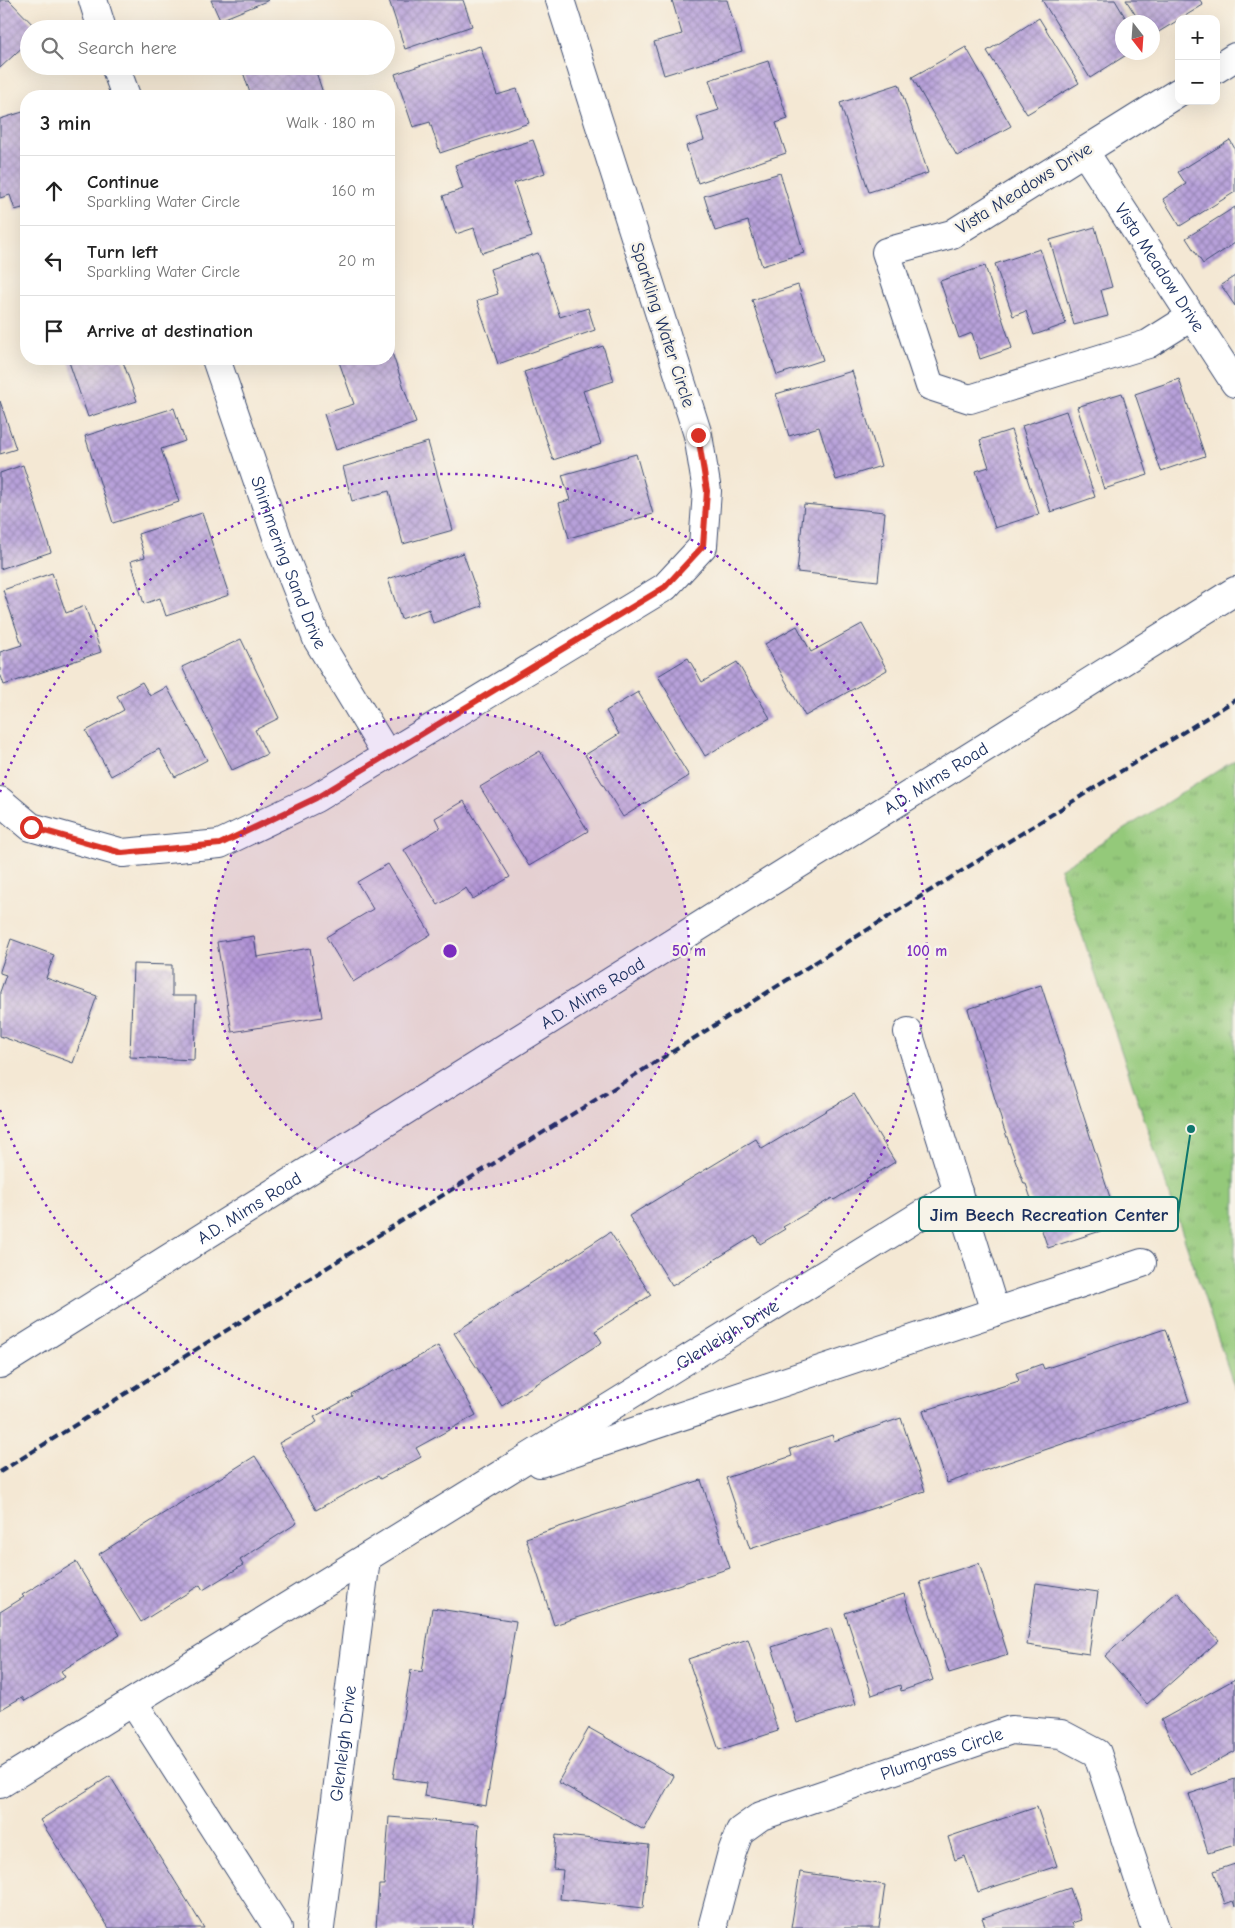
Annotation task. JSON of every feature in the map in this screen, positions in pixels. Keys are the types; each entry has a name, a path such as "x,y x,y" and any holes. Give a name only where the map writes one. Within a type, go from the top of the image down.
{"street":[{"path":"93,0 99,20"},
{"name":"Sparkling Water Circle","path":"0,801 31,827 122,853 220,844 316,798 665,587 703,546 707,491 698,435 560,0"},
{"path":"1220,66 1235,57"},
{"path":"118,75 124,90"},
{"name":"Vista Meadows Drive","path":"1175,94 952,234 886,252 930,386 970,399 1148,344 1190,318"},
{"name":"Vista Meadow Drive","path":"1084,151 1190,318 1235,383"},
{"name":"Shimmering Sand Drive","path":"218,365 279,542 317,639 387,755"},
{"name":"A.D. Mims Road","path":"0,1364 1235,591"},
{"path":"908,1032 995,1312"},
{"name":"Glenleigh Drive","path":"0,1784 958,1192"},
{"name":"Glenleigh Drive","path":"496,1478 1142,1263"},
{"name":"Glenleigh Drive","path":"320,1928 366,1559"},
{"path":"133,1702 278,1928"},
{"name":"Plumgrass Circle","path":"714,1928 713,1924 732,1852 740,1831 761,1816 1011,1730 1061,1734 1097,1753 1155,1928"}],"green space":[{"path":"1235,760 1235,1389 1060,869"}],"building":[{"path":"0,0 9,0 28,20 20,20 20,49 0,68"},
{"path":"211,0 269,0 220,20"},
{"path":"389,0 463,0 472,26 405,49"},
{"path":"672,0 727,0 742,51 664,75 654,42 682,34"},
{"path":"1042,0 1115,0 1124,15 1115,15 1115,60 1118,60 1090,78"},
{"path":"1126,0 1200,0 1203,5 1187,15 1175,15 1175,22 1160,31 1160,15 1136,15"},
{"path":"1039,18 1079,83 1027,114 987,51"},
{"path":"480,46 497,95 517,89 529,123 440,153 430,122 413,127 395,74"},
{"path":"966,47 1011,126 957,156 912,77"},
{"path":"768,61 788,119 776,123 786,153 698,183 686,146 704,140 697,117 719,110 709,80"},
{"path":"244,75 317,75 322,90 249,90"},
{"path":"899,84 928,173 869,192 840,103"},
{"path":"20,113 20,209 15,210 10,195 0,198 0,119"},
{"path":"533,140 545,173 514,183 532,237 482,253 474,228 456,234 443,196 463,189 455,165"},
{"path":"1230,140 1235,149 1235,192 1180,226 1163,199 1186,184 1178,172"},
{"path":"780,173 804,253 762,266 748,221 715,231 704,196"},
{"path":"1235,207 1235,243 1203,264 1186,238"},
{"path":"1095,227 1112,287 1101,290 1108,316 1074,325 1050,240"},
{"path":"1040,249 1066,324 1034,335 1026,311 1013,316 995,264"},
{"path":"538,253 560,317 588,308 595,330 498,364 477,301 498,294 490,269"},
{"path":"985,266 1012,348 980,359 972,333 959,338 940,281"},
{"path":"1235,276 1235,306 1221,285"},
{"path":"798,285 823,360 777,375 752,300"},
{"path":"603,346 614,381 583,391 601,444 553,460 524,372"},
{"path":"395,362 416,423 336,450 324,414 354,404 340,365 395,365"},
{"path":"70,365 124,365 137,401 88,417"},
{"path":"852,371 881,466 836,480 819,427 789,436 776,394"},
{"path":"1179,379 1205,456 1161,471 1135,394"},
{"path":"1122,393 1148,475 1104,489 1077,407"},
{"path":"0,401 16,449 0,454"},
{"path":"174,408 185,441 161,449 179,502 113,523 85,436"},
{"path":"1066,411 1095,497 1051,512 1022,426"},
{"path":"1011,430 1039,514 995,528 976,471 989,467 980,440"},
{"path":"428,442 453,530 403,544 389,491 352,501 343,467"},
{"path":"636,454 653,514 569,538 559,503 570,500 562,475"},
{"path":"23,465 51,552 0,569 0,473"},
{"path":"804,504 885,512 878,581 797,572"},
{"path":"202,513 229,595 166,616 160,598 144,604 131,561 145,557 138,534"},
{"path":"463,553 482,606 433,623 429,609 401,619 388,579"},
{"path":"52,573 66,613 85,606 101,652 4,685 0,673 0,652 22,645 3,590"},
{"path":"862,624 887,670 805,716 765,644 797,626 811,652"},
{"path":"241,639 279,718 255,730 267,754 232,770 182,667"},
{"path":"688,658 702,682 737,662 770,718 705,756 658,676"},
{"path":"142,682 150,696 167,687 207,760 175,777 159,749 111,776 86,731 124,710 117,696"},
{"path":"638,692 689,776 623,817 585,755 619,734 606,711"},
{"path":"540,751 588,831 529,866 480,787"},
{"path":"464,801 510,877 473,899 466,888 438,905 404,850 440,828 435,818"},
{"path":"388,864 431,934 353,982 326,937 373,909 357,882"},
{"path":"254,936 257,957 310,948 322,1017 232,1032 217,942"},
{"path":"11,939 54,955 46,978 97,996 73,1063 0,1036 0,992 6,975 0,973 0,971"},
{"path":"133,964 172,965 172,996 196,996 194,1060 130,1057"},
{"path":"1041,985 1119,1225 1048,1248 1026,1184 1024,1184 1004,1129 968,1009"},
{"path":"854,1094 895,1162 834,1200 832,1198 783,1227 785,1229 760,1244 755,1235 672,1286 629,1216 756,1139 762,1149"},
{"path":"610,1232 651,1295 595,1331 602,1342 502,1406 454,1333"},
{"path":"1165,1329 1189,1401 947,1483 923,1411 1019,1381 1016,1373 1042,1364 1044,1369"},
{"path":"438,1346 476,1415 416,1448 421,1457 380,1479 378,1476 316,1510 279,1443 317,1422 314,1417 352,1396 351,1394"},
{"path":"901,1418 925,1491 750,1549 726,1478 792,1456 790,1449 832,1435 834,1441"},
{"path":"255,1456 297,1523 240,1560 243,1565 203,1590 200,1585 141,1622 99,1554"},
{"path":"701,1480 730,1568 554,1625 526,1538"},
{"path":"76,1562 120,1635 61,1671 65,1677 25,1701 22,1697 0,1710 0,1612 24,1597 22,1595"},
{"path":"979,1563 1008,1655 949,1673 920,1582"},
{"path":"1036,1583 1098,1592 1089,1654 1027,1645"},
{"path":"1177,1592 1219,1640 1147,1704 1105,1656"},
{"path":"904,1594 933,1680 901,1691 900,1685 872,1695 845,1613"},
{"path":"432,1608 516,1621 486,1806 424,1796 426,1783 393,1778 411,1670 422,1672"},
{"path":"831,1628 856,1704 797,1723 772,1647"},
{"path":"748,1639 778,1731 719,1750 688,1659"},
{"path":"1235,1679 1235,1751 1191,1775 1161,1720"},
{"path":"589,1728 674,1776 644,1830 558,1782"},
{"path":"110,1776 204,1928 109,1928 40,1820"},
{"path":"1235,1779 1235,1845 1208,1853 1189,1794"},
{"path":"1037,1807 1057,1866 978,1892 965,1856 955,1860 948,1837"},
{"path":"389,1817 479,1824 472,1928 376,1928 379,1885 384,1885"},
{"path":"556,1835 649,1845 643,1908 560,1899 563,1870 553,1869"},
{"path":"1235,1864 1235,1907 1233,1901 1225,1904 1214,1871"},
{"path":"800,1872 885,1885 879,1928 791,1928"},
{"path":"1070,1888 1081,1920 1072,1923 1074,1928 986,1928 982,1918"}],"railway":[{"path":"0,1472 1235,700"}],"place":[{"name":"Jim Beech Recreation Center","path":"1191,1129"}],"route":[{"path":"31,827 122,853 220,844 316,798 665,587 703,546 707,491 698,435"}]}
